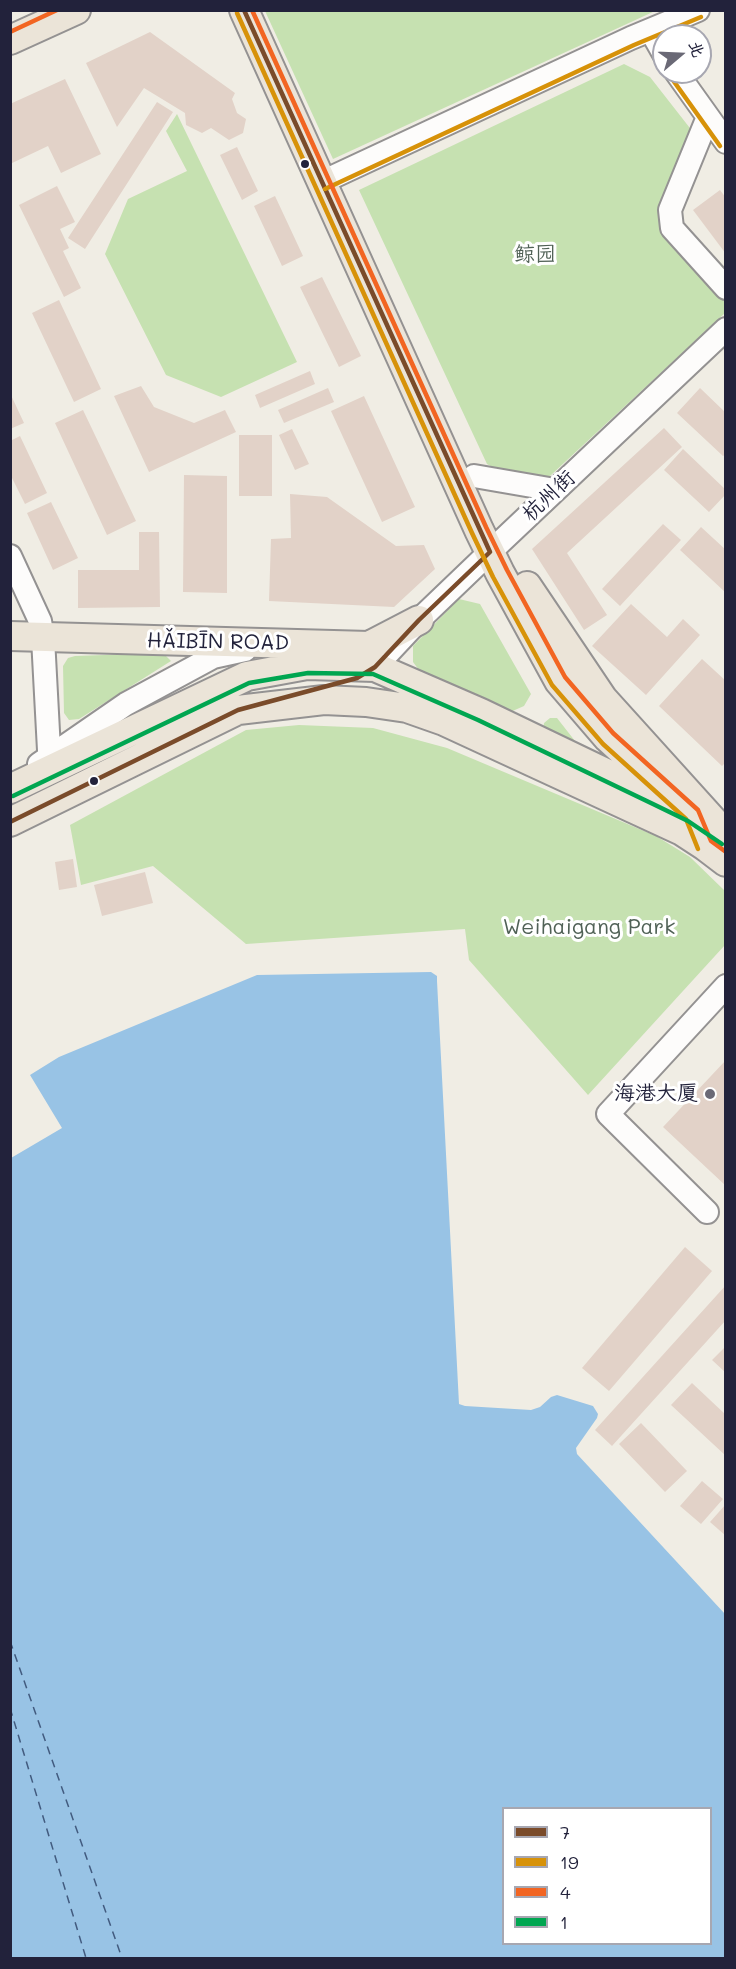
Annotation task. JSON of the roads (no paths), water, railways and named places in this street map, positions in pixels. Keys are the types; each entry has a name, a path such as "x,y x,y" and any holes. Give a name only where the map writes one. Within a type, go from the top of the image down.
{"main road":[{"path":"10,40 76,10"},
{"path":"249,14 474,476 496,546 603,699 720,845"},
{"path":"330,179 559,681 608,738 692,815 720,845"},
{"name":"HǍIBĪN ROAD","path":"10,636 43,639 369,646 419,620"},
{"path":"10,789 50,763 247,676 307,665 375,667 481,713 692,815"},
{"path":"10,822 238,710 300,692 336,685 357,678 375,667"},
{"path":"238,710 324,700 366,702 407,708 444,721 682,831 720,845"}],"street":[{"path":"330,179 698,10"},
{"path":"685,84 726,142"},
{"path":"708,117 670,210 672,228 726,288"},
{"name":"杭州街","path":"375,667 419,620 726,329"},
{"path":"474,476 555,490"},
{"path":"10,556 40,621 50,763"},
{"path":"10,782 50,763 126,704 213,657 282,643"},
{"path":"707,1212 608,1114 726,986"}],"water":[{"path":"431,972 437,976 459,1404 531,1410 540,1407 551,1397 557,1395 593,1406 598,1414 597,1418 576,1448 577,1454 725,1614 725,1958 11,1958 11,1158 62,1128 30,1075 59,1057 257,975"}],"place":[{"name":"海港大厦","path":"710,1094"}],"park label":[{"name":"鲸园","path":"535,255"},
{"name":"Weihaigang Park","path":"589,928"}]}
